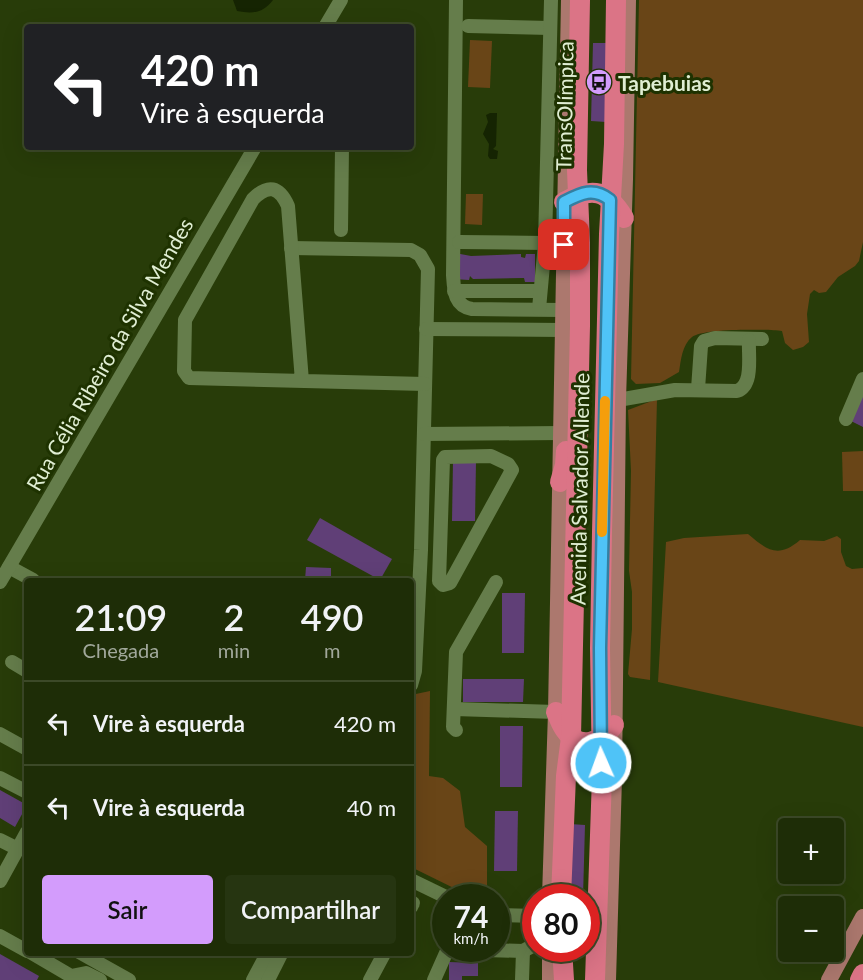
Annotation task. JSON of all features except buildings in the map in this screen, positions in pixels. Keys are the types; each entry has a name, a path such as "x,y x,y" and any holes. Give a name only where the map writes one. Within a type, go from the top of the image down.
{"highway":[{"name":"Avenida Salvador Allende","path":"562,884 566,776 591,737 600,648 588,197 580,0"},
{"name":"Avenida Salvador Allende","path":"595,980 602,777 591,737 571,328 580,243 588,197 614,144 616,0"},
{"path":"588,197 624,218"},
{"path":"560,482 565,465 576,336 571,328"},
{"path":"600,648 604,635 610,538 616,521"},
{"path":"556,712 565,730 591,737"},
{"path":"563,962 564,980"},
{"path":"860,980 863,974"}],"main road":[{"name":"Avenida Salvador Allende","path":"550,884 561,433 571,328 563,310 588,197 569,0"},
{"name":"Avenida Salvador Allende","path":"608,980 591,737 616,521 628,0"},
{"path":"829,980 863,917"},
{"path":"550,962 550,980"}],"street":[{"path":"327,24 341,0"},
{"path":"456,0 454,291 457,300 466,308 563,310"},
{"path":"539,309 545,243 551,0"},
{"name":"TransOlímpica","path":"588,0 587,247 591,737 595,777 588,980"},
{"name":"TransOlímpica","path":"588,197 606,169 609,0"},
{"path":"468,26 550,28"},
{"name":"Rua Célia Ribeiro da Silva Mendes","path":"0,582 253,150"},
{"path":"341,230 342,150"},
{"path":"302,381 288,206 282,194 273,189 266,189 253,199 185,320 184,371 189,378 302,381 425,384"},
{"name":"TransOlímpica","path":"568,884 572,776 591,737 600,232 588,197"},
{"path":"459,242 545,243"},
{"path":"291,248 416,251 425,261 428,269 421,550 414,674"},
{"path":"454,291 539,291"},
{"path":"426,329 571,328"},
{"path":"618,400 675,390 737,391 746,386 755,340 715,338 704,341 701,346 698,389"},
{"path":"846,419 863,378"},
{"path":"424,434 561,433"},
{"path":"496,434 496,458"},
{"path":"445,457 496,458 512,467 512,470 450,583 443,585 439,581 443,460 445,457"},
{"path":"9,567 29,578"},
{"path":"456,730 453,727 456,652 496,582"},
{"path":"12,662 24,669"},
{"path":"454,709 556,712"},
{"path":"0,734 24,747"},
{"path":"0,778 24,790"},
{"path":"0,881 24,838"},
{"path":"0,840 18,849"},
{"path":"414,881 432,890"},
{"path":"0,936 24,950"},
{"path":"434,980 446,953 451,949 522,948"},
{"path":"35,956 74,976 86,973 100,980"},
{"path":"65,972 75,956"},
{"path":"85,956 129,980"},
{"path":"266,977 268,956"},
{"path":"266,977 279,956"},
{"path":"370,980 383,956"},
{"path":"522,980 526,962"},
{"path":"569,962 570,980"}],"shaded area":[{"path":"233,0 273,0 257,12 248,12 237,11"},
{"path":"639,0 863,0 863,242 859,261 855,266 838,277 826,292 819,293 814,290 810,294 807,314 809,342 803,347 793,350 785,343 782,331 735,330 698,334 686,344 679,372 660,383 636,384 631,379"},
{"path":"470,40 492,41 490,88 468,87"},
{"path":"497,113 496,146 493,149 498,151 497,159 490,159 488,156 489,144 483,134 488,122 486,115"},
{"path":"466,194 483,194 482,225 465,224"},
{"path":"657,399 650,680 630,677 628,674 632,629 632,592 629,571 631,471 628,410"},
{"path":"863,451 863,491 843,491 842,452"},
{"path":"748,534 767,548 779,551 800,540 824,541 837,536 841,539 841,552 846,566 852,569 863,568 863,727 658,682 666,542 684,538"},
{"path":"430,691 429,776 443,778 460,791 465,827 487,846 487,884 446,884 414,868 414,694"}],"slow traffic":[{"path":"602,532 605,401"}],"place":[{"name":"Tapebuias","path":"599,82"}],"route":[{"path":"564,245 564,202 591,191 610,200 600,648 601,763"}]}
